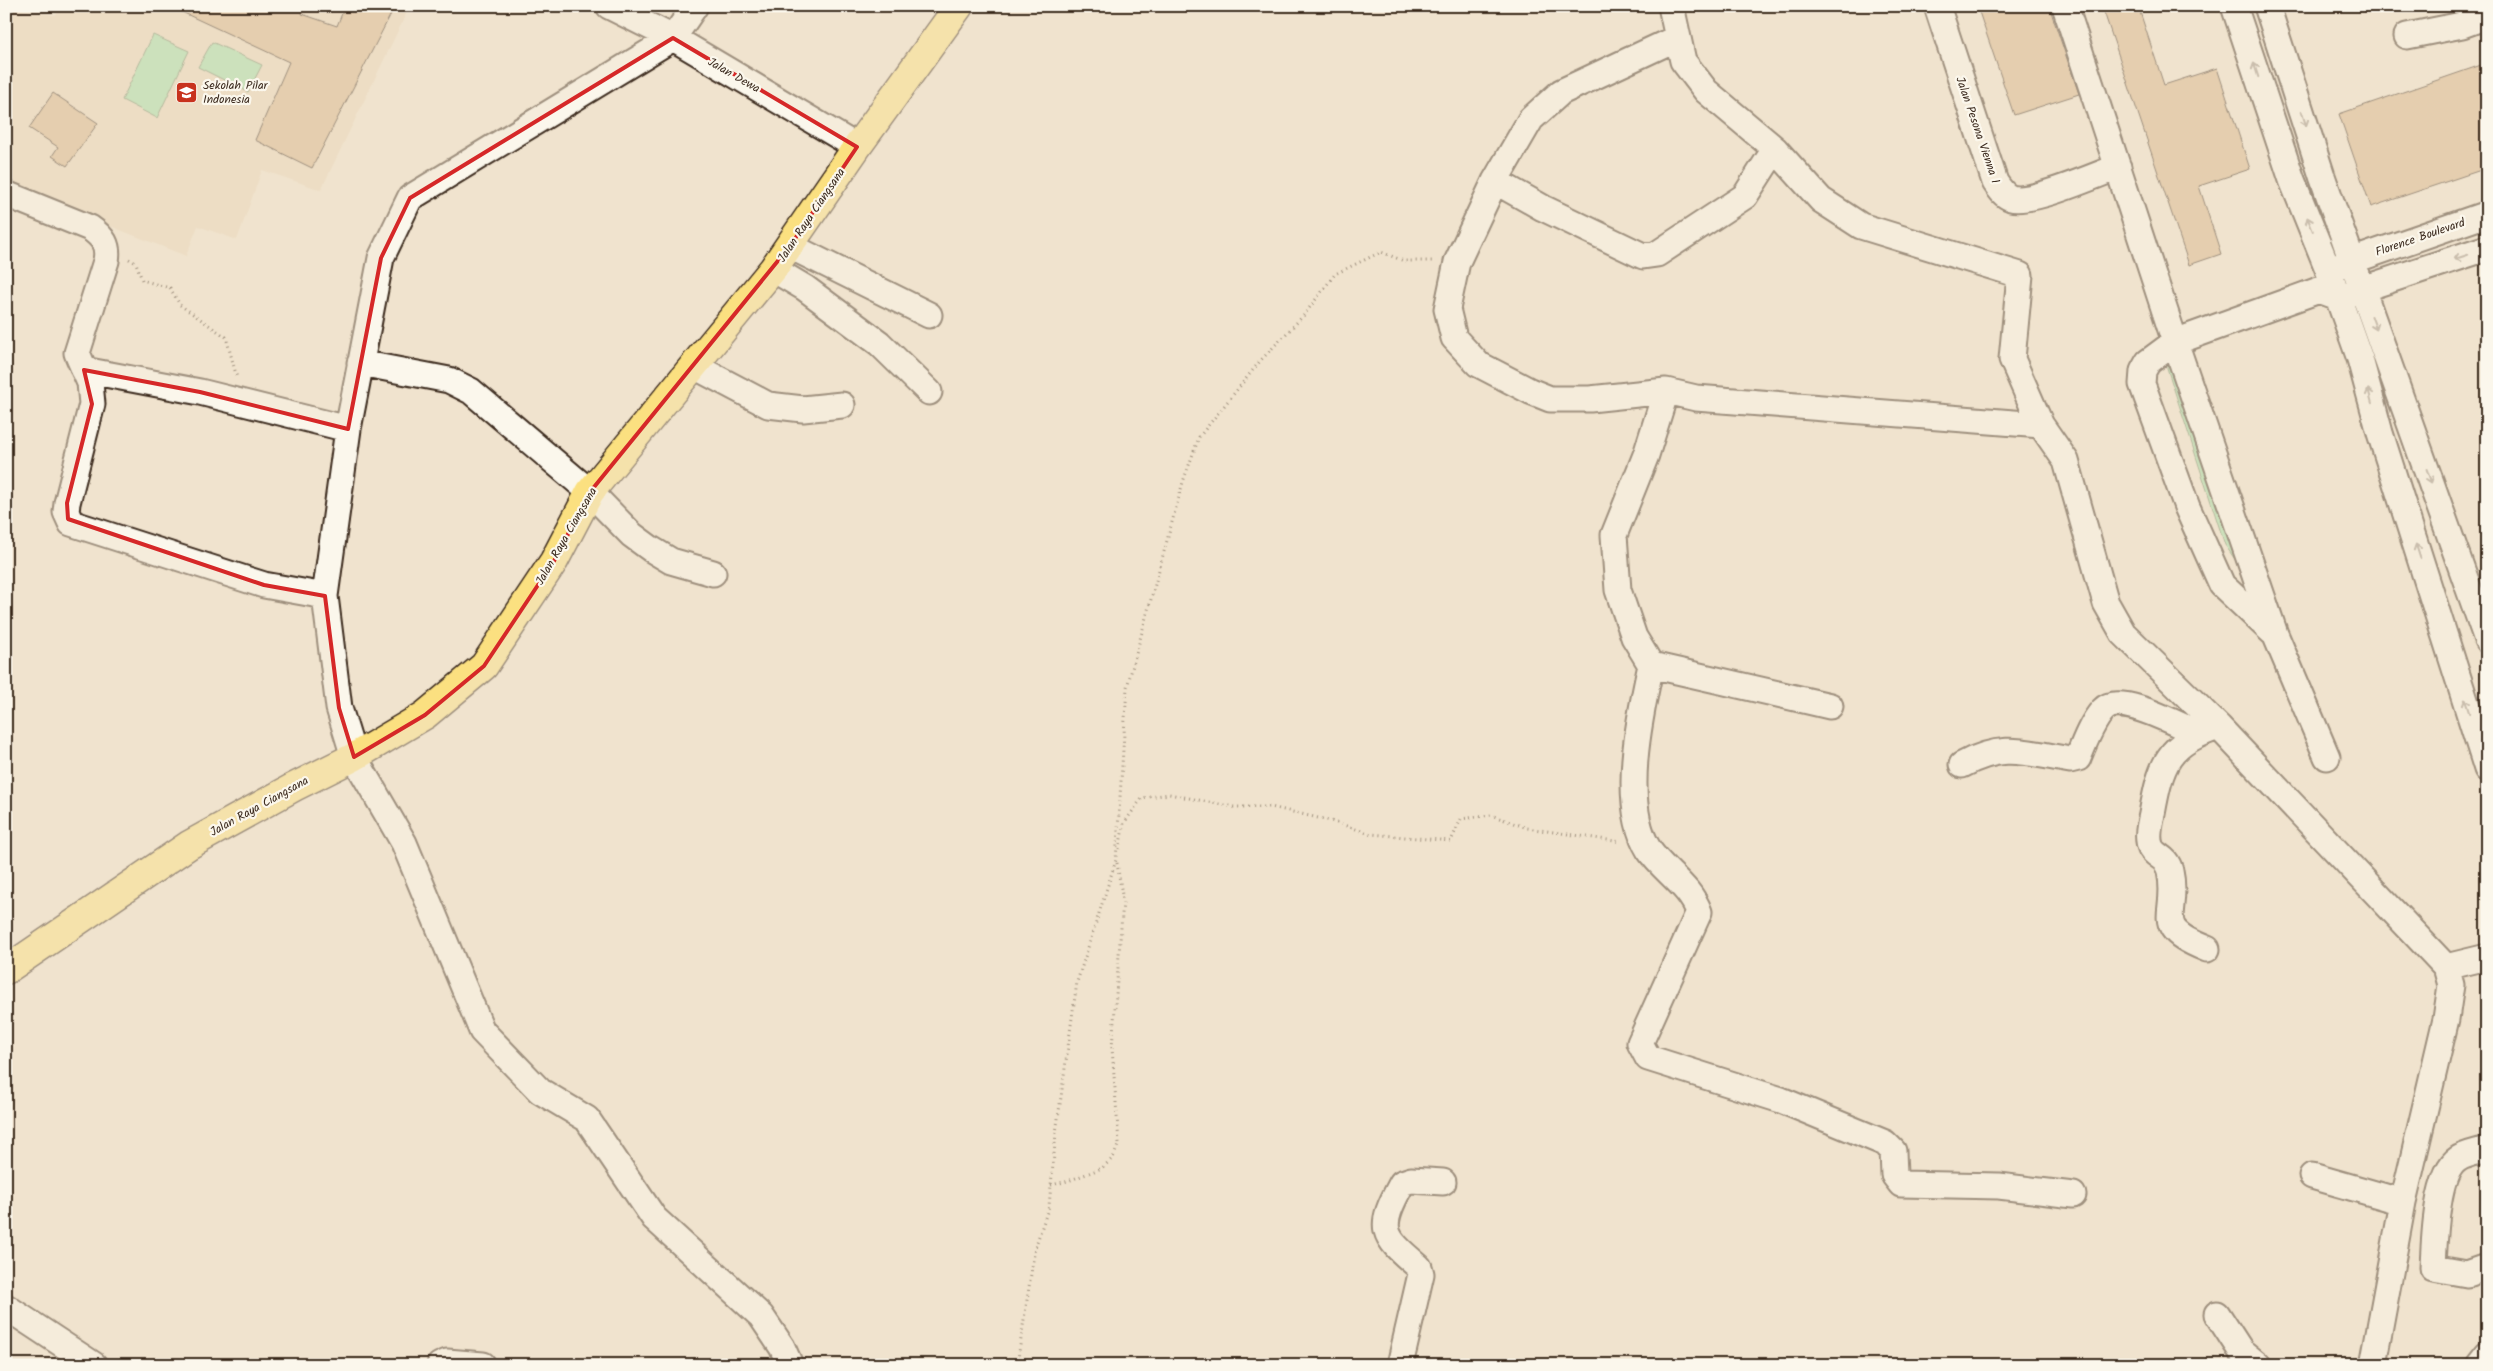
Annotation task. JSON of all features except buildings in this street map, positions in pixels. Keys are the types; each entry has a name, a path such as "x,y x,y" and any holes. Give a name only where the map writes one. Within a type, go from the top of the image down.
{"main road":[{"name":"Jalan Raya Ciangsana","path":"6,970 189,845 294,787 354,757 425,715 484,666 554,561 590,492 773,270 857,146 959,6"}],"street":[{"name":"Jalan Dewa","path":"609,6 673,38 857,146"},
{"path":"695,6 673,38 410,198 380,258 348,429 325,596 339,708 354,757 404,843 482,1031 540,1091 587,1119 654,1218 761,1316 782,1347 790,1365"},
{"path":"1671,6 1676,38 1683,61 1706,91 1775,148 1821,200 1861,226 2020,275 2012,359 2041,425 2066,461 2106,603 2123,633 2208,730 2446,967 2451,985 2446,1020 2403,1202 2373,1365"},
{"name":"Jalan Pesona Vienna 1","path":"1936,6 1995,182 2000,191 2010,197 2031,197 2118,167"},
{"path":"2065,6 2175,342 2274,634 2327,757"},
{"path":"2234,6 2328,285 2360,359 2380,432 2487,769"},
{"path":"2267,6 2362,289 2487,640"},
{"path":"2407,36 2458,16 2487,16"},
{"path":"1676,38 1561,92 1531,119 1495,180 1458,262 1447,309 1454,338 1478,364 1530,391 1550,399 1590,399 1666,392 1696,398 2041,425"},
{"path":"1495,180 1543,208 1643,256 1657,254 1745,196 1775,148"},
{"path":"6,194 90,228 100,235 107,246 106,261 77,353 92,392 92,404 67,503 66,512 71,523 264,585 325,596"},
{"name":"Florence Boulevard","path":"2328,285 2352,260 2487,214"},
{"path":"790,246 929,315"},
{"path":"2274,634 2222,584 2186,507 2142,384 2143,371 2148,362 2175,342 2328,285 2362,289 2487,248"},
{"path":"773,270 804,288 879,343 929,392"},
{"path":"360,363 449,380 464,387 590,492 632,535 650,550 671,561 713,573"},
{"path":"694,366 768,405 802,409 842,405"},
{"path":"84,370 244,403 348,429"},
{"path":"1666,392 1646,455 1614,535 1618,590 1634,637 1651,665 1638,727 1634,778 1638,824 1648,847 1695,900 1700,912 1640,1043 1648,1058 1781,1100 1885,1143 1893,1151 1894,1175 1901,1184 1999,1186 2073,1195"},
{"path":"1651,665 1830,706"},
{"path":"1962,765 1987,753 2008,750 2070,760 2078,758 2104,708 2114,703 2136,707 2208,730"},
{"path":"2207,949 2188,942 2175,932 2169,919 2171,877 2167,861 2152,848 2148,834 2164,763 2175,749 2208,730"},
{"path":"2446,967 2487,957"},
{"path":"2487,1149 2458,1159 2446,1171 2434,1225 2433,1268 2467,1274 2487,1267"},
{"path":"2312,1176 2403,1202"},
{"path":"1400,1365 1421,1274 1419,1268 1389,1240 1386,1222 1402,1183 1411,1180 1443,1182"},
{"path":"6,1307 94,1365"},
{"path":"2217,1314 2242,1351 2258,1365"},
{"path":"2479,1365 2487,1355"},
{"path":"440,1365 447,1362 483,1365"}],"path":[{"path":"107,246 136,263 142,280 170,288 180,305 226,337 244,403"},
{"path":"1051,1184 1068,1181 1102,1168 1113,1158 1119,1143 1112,1048 1123,901 1116,860 1127,687 1183,482 1199,437 1261,360 1304,315 1335,274 1381,252 1404,261 1458,262"},
{"path":"1017,1365 1036,1248 1049,1206 1056,1133 1077,982 1116,860 1124,823 1142,798 1169,794 1234,806 1271,806 1380,835 1451,841 1462,819 1491,815 1526,828 1648,847"}],"highlighted area":[{"path":"673,38 857,147 790,246 590,492 554,561 484,666 425,715 354,757 339,708 325,596 264,585 68,519 67,503 92,404 84,370 200,392 348,429 381,258 410,198"}],"shaded area":[{"name":"Sekolah Pilar Indonesia","path":"65,6 410,6 321,190 262,170 237,240 198,226 186,256 6,185 6,7 55,15"}],"green space":[{"path":"153,35 189,51 157,118 122,100"},
{"path":"212,42 262,65 248,92 198,67"},
{"path":"2171,353 2252,584 2225,545 2167,368"}],"place":[{"name":"Sekolah Pilar Indonesia","path":"187,92"}]}
